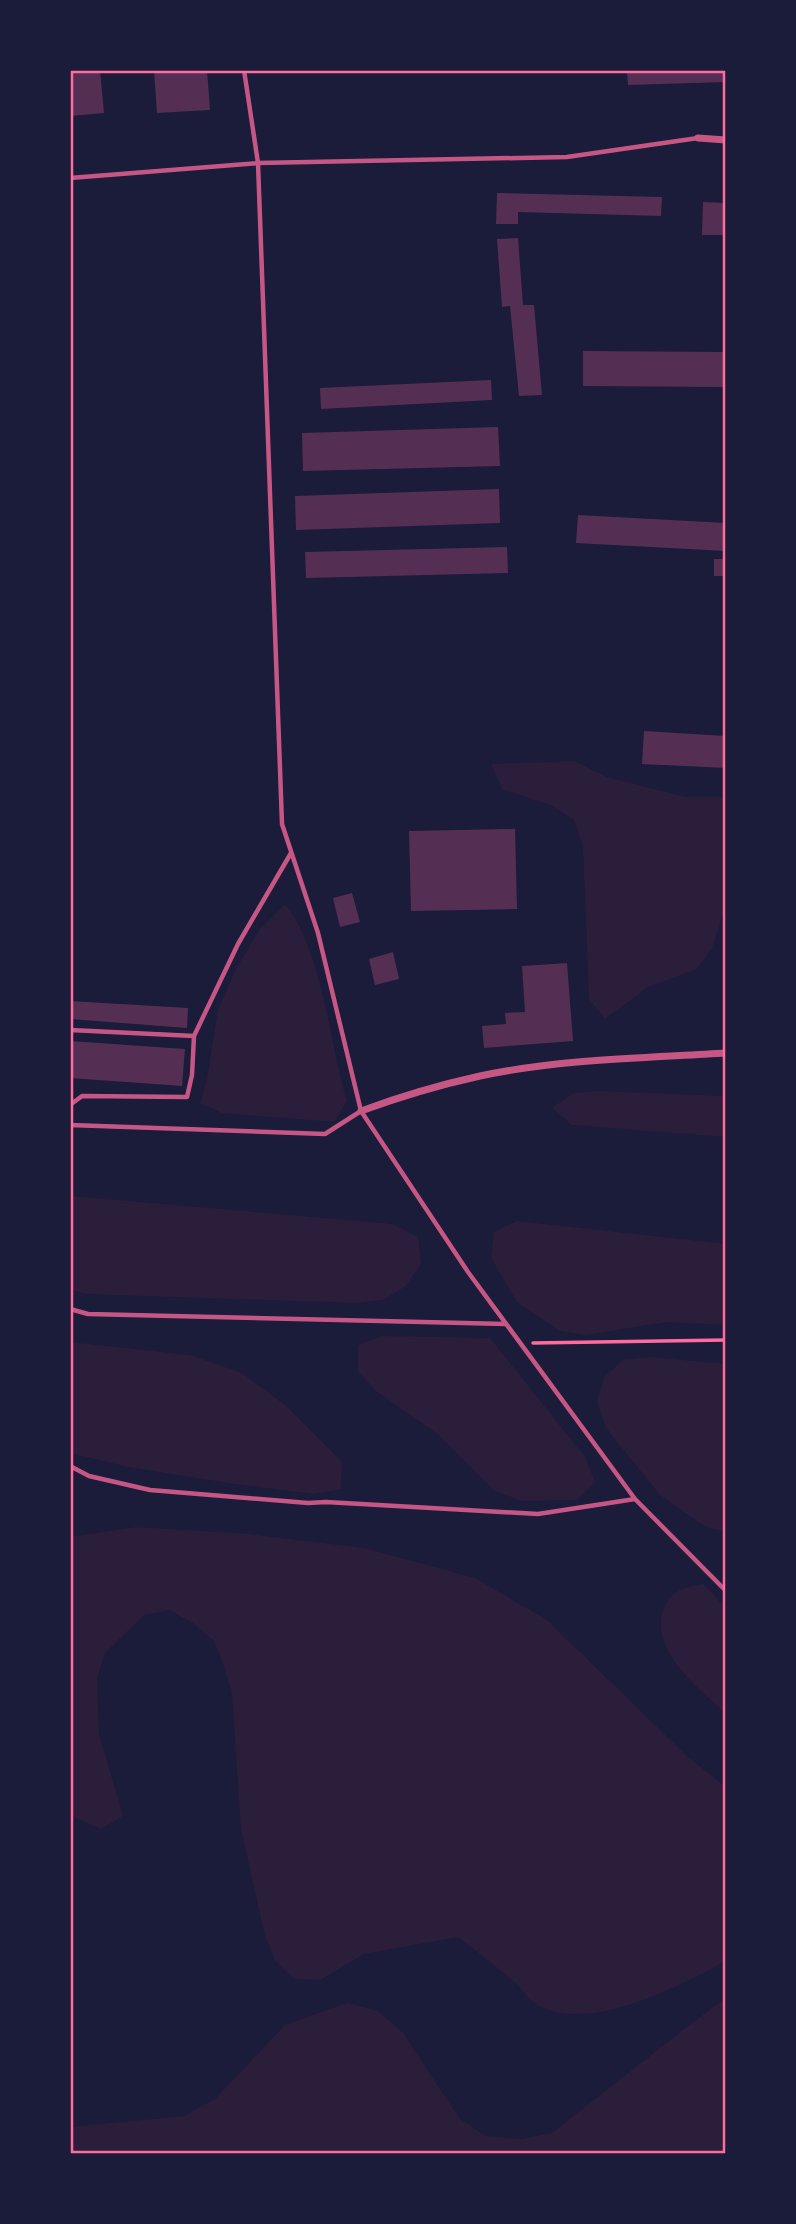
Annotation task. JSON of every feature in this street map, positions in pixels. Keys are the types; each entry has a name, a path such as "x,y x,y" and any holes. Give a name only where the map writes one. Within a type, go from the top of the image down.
{"street":[{"path":"698,138 726,140"},
{"path":"361,1111 398,1097 481,1076 584,1063 726,1053"}],"lane":[{"path":"244,70 258,163 282,824 318,933 361,1111 468,1272 635,1499 726,1591"},
{"path":"70,178 258,163 567,157 698,138"},
{"path":"70,1105 82,1096 187,1097 192,1075 194,1036 238,944 292,853"},
{"path":"70,1030 194,1036"},
{"path":"70,1125 325,1134 361,1111"},
{"path":"70,1309 89,1314 506,1324"},
{"path":"70,1466 89,1476 150,1490 308,1503 538,1514 635,1499"}],"path":[{"path":"521,1344 726,1340"}],"shaded area":[{"path":"574,761 607,777 686,797 726,797 726,905 712,948 697,969 648,987 605,1019 589,999 583,846 574,820 553,806 502,789 491,764"},
{"path":"285,904 298,923 308,946 324,998 347,1101 334,1122 222,1113 200,1103 207,1079 218,1009 236,969 259,930"},
{"path":"600,1091 726,1096 726,1137 572,1125 552,1108 573,1093"},
{"path":"70,1196 393,1224 418,1237 421,1264 406,1286 383,1300 356,1303 86,1294 70,1290"},
{"path":"517,1221 726,1244 726,1325 667,1322 585,1335 560,1331 517,1302 491,1258 494,1232"},
{"path":"382,1336 490,1338 585,1457 595,1482 577,1500 522,1501 495,1491 439,1435 376,1391 358,1371 358,1345"},
{"path":"70,1342 190,1355 242,1373 285,1405 342,1462 341,1489 314,1494 235,1484 128,1467 70,1453"},
{"path":"649,1357 726,1364 726,1532 706,1527 660,1495 606,1428 597,1402 604,1377 623,1360"},
{"path":"137,1527 248,1534 364,1548 475,1578 547,1620 688,1757 726,1787 726,1961 635,2003 584,2014 560,2013 539,2006 517,1984 458,1937 364,1954 320,1980 294,1979 275,1960 265,1936 241,1829 232,1694 224,1666 214,1641 193,1623 169,1610 144,1615 105,1653 97,1679 99,1734 123,1816 101,1829 70,1815 70,1537"},
{"path":"703,1584 726,1608 726,1714 679,1667 669,1654 663,1639 661,1624 667,1602 680,1590"},
{"path":"726,1998 726,2154 70,2154 70,2127 184,2116 215,2099 285,2025 347,2003 378,2011 403,2033 460,2119 486,2136 522,2139 552,2133"}],"building":[{"path":"70,70 100,70 104,113 70,116"},
{"path":"154,70 207,70 210,110 157,113"},
{"path":"627,70 726,70 726,82 628,85"},
{"path":"497,193 662,197 661,216 518,212 518,224 496,224"},
{"path":"703,202 726,203 726,235 702,235"},
{"path":"518,238 523,305 534,305 542,395 519,396 510,306 502,307 497,239"},
{"path":"583,351 726,352 726,387 583,386"},
{"path":"491,380 492,400 321,409 320,388"},
{"path":"498,427 500,466 303,471 302,433"},
{"path":"499,489 500,523 296,530 295,496"},
{"path":"578,515 726,523 726,551 576,543"},
{"path":"507,547 508,573 306,578 305,552"},
{"path":"714,559 726,559 726,576 714,576"},
{"path":"644,731 726,736 726,768 642,764"},
{"path":"515,829 517,909 411,911 409,831"},
{"path":"352,893 360,922 340,927 333,898"},
{"path":"393,952 399,979 375,985 369,959"},
{"path":"567,963 573,1041 484,1048 482,1026 506,1024 505,1013 525,1012 522,966"},
{"path":"70,1001 188,1008 187,1028 70,1019"},
{"path":"70,1041 185,1049 182,1086 70,1078"}]}
